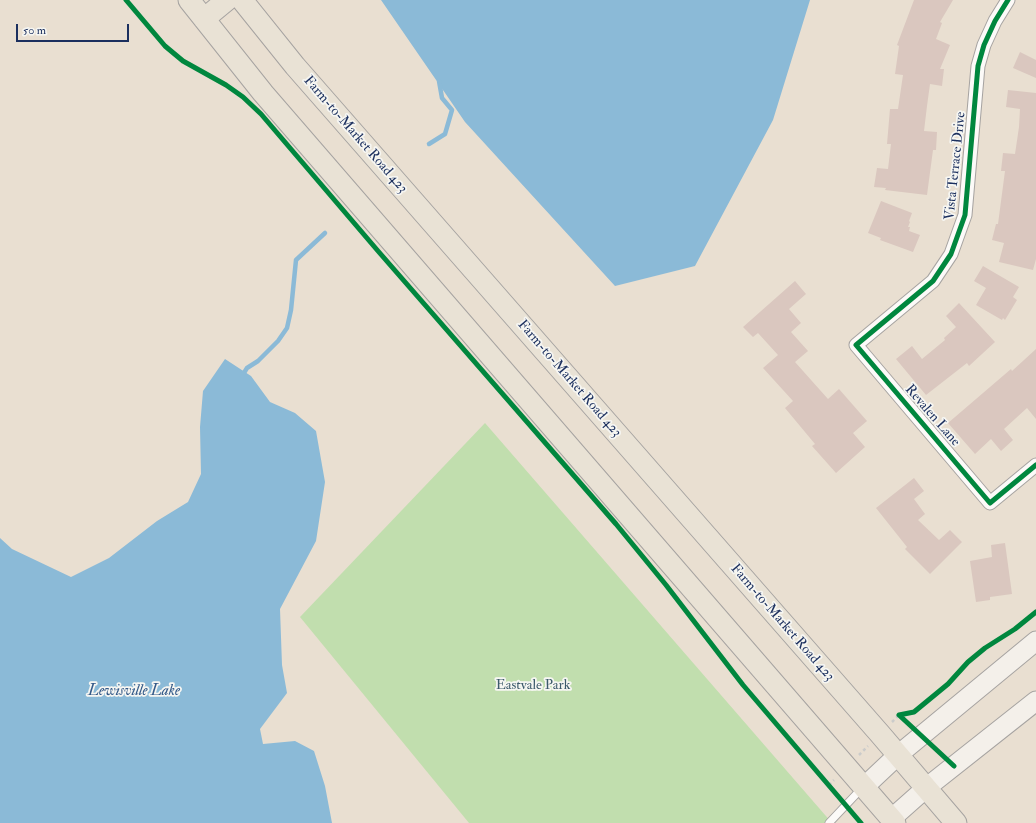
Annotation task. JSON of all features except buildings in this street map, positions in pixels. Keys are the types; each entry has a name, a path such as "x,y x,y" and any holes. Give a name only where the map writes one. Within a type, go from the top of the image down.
{"main road":[{"path":"189,0 263,93 847,767 891,822 926,788 1036,701"},
{"path":"204,19 227,0"},
{"name":"Farm-to-Market Road 423","path":"242,0 359,140 880,734 956,823"},
{"path":"864,787 898,755 1036,641"}],"street":[{"name":"Vista Terrace Drive","path":"856,345 933,281 951,254 965,215 978,66 984,45 1008,0"},
{"name":"Revalen Lane","path":"856,345 990,503 1036,465"}],"lane":[{"path":"829,823 864,787"}],"path":[{"path":"829,785 899,715"}],"green space":[{"name":"Eastvale Park","path":"485,423 832,823 469,823 300,617"}],"water":[{"path":"381,0 810,0 773,120 695,266 615,286 465,122"},
{"name":"Lewisville Lake","path":"225,359 251,376 270,402 295,413 316,431 325,482 316,541 280,609 282,665 287,693 260,729 263,744 295,741 314,751 325,786 332,823 0,823 0,538 12,549 71,577 109,558 157,521 188,502 201,474 200,427 203,391"}],"waterway":[{"path":"429,144 445,134 452,110 442,98 439,81"},
{"path":"242,376 247,368 258,361 278,341 287,328 291,310 296,260 325,233"}],"cycle path":[{"path":"126,0 165,46 183,61 226,85 243,97 261,114 378,251 616,524 666,585 743,685 861,823"},
{"path":"1008,0 995,21 984,45 978,66 965,215 951,254 933,281 856,345 990,503 1036,465"},
{"path":"954,766 899,715 914,712 948,684 968,662 985,648 1015,629 1036,612"}]}
